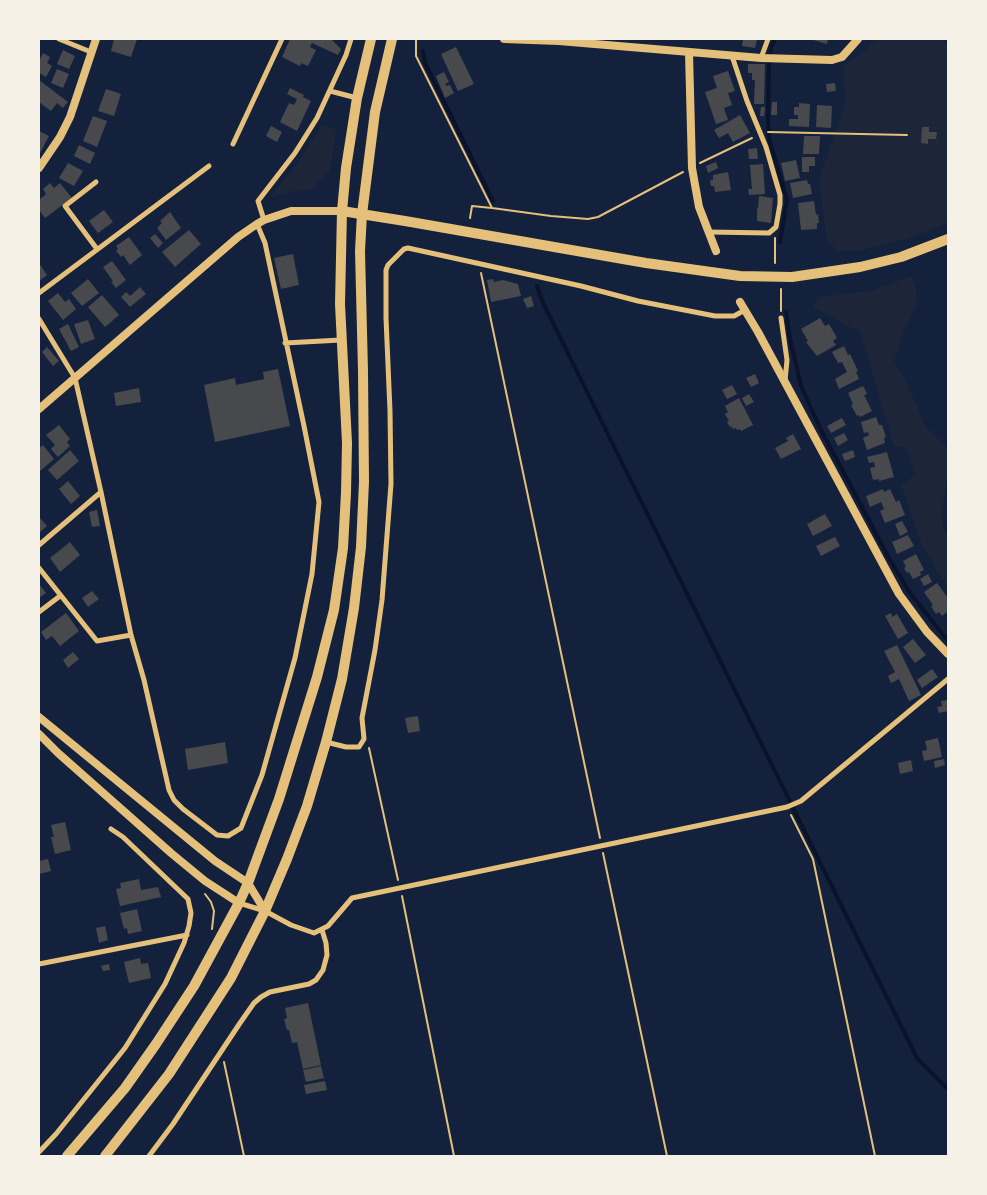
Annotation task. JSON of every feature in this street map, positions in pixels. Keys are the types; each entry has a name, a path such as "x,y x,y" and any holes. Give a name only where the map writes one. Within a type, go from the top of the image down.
{"main road":[{"path":"67,1156 125,1088 156,1044 194,986 239,904 300,735 317,677 334,610 343,548 346,493 347,443 340,304 342,211 346,168 357,98 372,39"},
{"path":"105,1156 169,1074 231,978 265,911 307,806 342,680 354,608 361,547 364,482 360,251 362,214 375,112 392,39"},
{"path":"342,211 637,262 740,276 792,276 860,267 901,257 948,239"}],"street":[{"path":"59,39 91,52"},
{"path":"39,168 60,137 70,117 96,39"},
{"path":"233,144 282,39"},
{"path":"39,319 75,378 131,635 144,680 169,790 174,800 190,814 217,835 228,836 241,828 262,775 295,658 312,574 319,502 264,244 258,201 295,153 317,118 346,56 351,39"},
{"path":"504,39 559,41 761,58 832,60 842,57 858,39"},
{"path":"761,58 768,39"},
{"path":"689,53 692,168 699,208 716,252"},
{"path":"708,232 769,233 776,227 780,195 732,56"},
{"path":"330,91 357,98"},
{"path":"39,293 209,166"},
{"path":"96,182 65,206 97,249"},
{"path":"39,409 238,237 260,222 291,211 342,211"},
{"path":"326,742 346,747 359,747 364,739 362,718 382,600 391,484 386,270 388,265 404,249 408,248 581,286 638,301 715,316 734,316 745,310"},
{"path":"740,302 900,594 927,632 948,654"},
{"path":"781,318 786,360 785,384"},
{"path":"286,343 341,340"},
{"path":"39,546 101,492"},
{"path":"39,568 97,641 131,635"},
{"path":"39,612 60,596"},
{"path":"39,734 58,753 205,881 239,904 265,911 304,931 314,933 328,926 352,898 788,807 801,801 948,680"},
{"path":"39,717 215,861 248,883 265,911"},
{"path":"39,1152 56,1134 124,1048 165,984 187,935 191,913 188,899 123,837 111,829"},
{"path":"149,1156 174,1124 240,1023 261,997 270,992 309,984 316,980 323,970 327,955 322,930"},
{"path":"39,964 187,935"}],"path":[{"path":"416,39 416,56 492,208"},
{"path":"470,218 472,206 551,216 588,219 598,217 765,132 907,135"},
{"path":"775,263 776,227"},
{"path":"479,263 667,1156"},
{"path":"781,289 781,318"},
{"path":"364,739 368,745 400,888 454,1156"},
{"path":"788,807 813,859 875,1156"},
{"path":"202,890 211,902 214,911 214,923 210,933"},
{"path":"221,1053 227,1069 244,1156"}],"shaded area":[{"path":"875,39 943,39 948,47 948,222 919,235 860,251 839,251 827,242 819,180 846,101 843,66 865,52"},
{"path":"322,126 336,129 330,170 310,190 293,191 270,197 296,165"},
{"path":"912,276 917,304 904,331 894,362 905,379 925,426 948,448 948,472 941,516 944,531 948,535 948,589 922,545 901,485 915,475 907,448 894,446 859,328 852,328 813,307 818,297 870,291"}],"building":[{"path":"114,39 137,39 131,57 111,51"},
{"path":"290,39 331,39 341,49 338,55 312,43 310,47 316,50 308,66 301,63 300,66 282,57"},
{"path":"743,39 757,39 755,48 742,46"},
{"path":"810,39 828,39 827,44"},
{"path":"456,47 474,84 458,91 441,54"},
{"path":"63,50 75,56 69,69 57,64"},
{"path":"43,53 50,57 47,63 52,66 46,77 39,73 39,61"},
{"path":"748,64 765,64 764,104 754,104 755,80 752,80 752,73 748,73"},
{"path":"57,69 69,74 63,88 51,83"},
{"path":"728,71 735,91 728,93 732,105 724,108 728,120 716,124 705,92 717,88 713,76"},
{"path":"444,72 449,82 445,84 447,86 450,85 454,93 445,98 436,76"},
{"path":"39,80 68,102 63,108 57,103 51,111 39,102"},
{"path":"835,83 836,91 827,92 826,84"},
{"path":"290,88 311,101 297,131 280,122 289,103 294,105 297,99 287,94"},
{"path":"106,89 121,94 114,116 98,111"},
{"path":"772,102 777,102 777,115 771,115"},
{"path":"799,103 810,104 809,127 789,126 789,119 798,119 798,115 794,115 794,107 799,107"},
{"path":"817,105 832,106 831,128 816,127"},
{"path":"761,107 765,107 764,116 760,116"},
{"path":"740,115 750,133 733,142 728,133 719,138 714,130"},
{"path":"93,116 107,121 97,147 83,141"},
{"path":"271,126 282,132 277,142 266,136"},
{"path":"922,127 929,127 929,132 937,132 936,139 928,139 928,144 921,143"},
{"path":"39,131 49,136 39,155"},
{"path":"804,136 820,136 819,154 803,154"},
{"path":"79,145 95,153 90,164 74,156"},
{"path":"757,148 758,159 749,159 748,149"},
{"path":"802,157 815,157 815,166 809,166 809,172 802,172"},
{"path":"796,160 800,178 785,181 781,163"},
{"path":"716,162 718,168 708,173 706,166"},
{"path":"68,163 83,171 74,186 59,178"},
{"path":"763,164 765,194 749,195 748,189 752,189 750,165"},
{"path":"728,172 731,190 715,192 710,180 713,180 713,175"},
{"path":"807,180 812,194 793,198 790,183"},
{"path":"50,183 54,188 60,183 72,198 45,218 39,210 39,200 46,194 43,189"},
{"path":"759,196 773,198 771,223 757,221"},
{"path":"814,201 819,223 817,223 817,229 801,230 798,203"},
{"path":"104,210 113,222 98,233 89,221"},
{"path":"170,212 181,228 166,240 157,228 162,223 160,221"},
{"path":"189,230 201,244 175,267 162,252"},
{"path":"155,234 163,243 158,248 150,238"},
{"path":"129,237 142,255 130,265 123,255 121,257 116,251 118,249 116,246"},
{"path":"293,254 299,285 281,289 274,258"},
{"path":"112,261 126,280 116,288 103,267"},
{"path":"39,263 47,275 39,281"},
{"path":"88,279 99,293 82,306 71,293"},
{"path":"493,279 494,282 503,280 518,284 521,296 491,302 487,280"},
{"path":"140,287 146,294 130,307 121,297 126,292 130,296"},
{"path":"58,293 65,302 69,299 76,309 63,320 48,301"},
{"path":"102,295 119,315 105,327 88,307"},
{"path":"531,296 534,306 527,308 523,299"},
{"path":"820,318 825,326 829,324 837,338 833,341 836,345 817,356 806,342 808,341 801,329"},
{"path":"88,320 95,339 81,344 74,324"},
{"path":"68,324 79,347 71,351 59,329"},
{"path":"844,346 858,371 856,372 859,379 839,389 835,379 847,372 842,362 838,363 832,352"},
{"path":"47,347 59,361 53,366 42,352"},
{"path":"278,369 290,426 215,442 204,385 235,378 236,385 264,379 263,372"},
{"path":"755,374 759,383 751,387 746,378"},
{"path":"732,385 737,394 727,399 722,390"},
{"path":"863,386 867,394 864,395 872,411 860,417 859,415 857,416 851,405 853,404 848,393"},
{"path":"139,388 141,402 116,406 114,393"},
{"path":"749,394 754,402 746,406 742,398"},
{"path":"739,398 753,425 741,431 740,429 737,430 730,427 725,414 728,412 725,406"},
{"path":"876,417 879,425 882,425 886,437 884,438 885,443 867,450 863,438 869,435 868,432 864,433 861,422"},
{"path":"842,418 846,425 831,433 827,426"},
{"path":"59,425 70,439 67,442 70,446 58,457 51,449 55,445 46,435"},
{"path":"844,433 848,440 838,446 834,438"},
{"path":"793,434 801,449 781,459 775,448 788,441 786,438"},
{"path":"43,445 54,459 40,471 39,448"},
{"path":"70,450 79,461 57,480 48,470"},
{"path":"853,450 855,457 845,461 842,454"},
{"path":"887,452 894,477 879,481 879,479 873,480 870,468 875,467 874,462 869,463 867,457"},
{"path":"68,481 80,496 71,504 59,489"},
{"path":"883,489 884,492 890,489 896,502 899,500 905,515 885,523 880,511 884,509 881,502 870,507 866,496"},
{"path":"97,510 100,526 92,527 89,512"},
{"path":"825,514 832,526 813,536 807,524"},
{"path":"39,517 47,526 39,533"},
{"path":"902,521 908,532 900,536 895,524"},
{"path":"908,535 914,546 897,554 892,542"},
{"path":"835,537 840,546 821,556 816,546"},
{"path":"70,542 80,555 60,572 50,558"},
{"path":"916,554 924,570 920,572 921,575 913,579 904,568 906,567 903,561"},
{"path":"928,574 932,582 924,586 920,579"},
{"path":"937,583 948,598 948,611 942,616 939,612 936,614 931,606 933,605 924,592"},
{"path":"39,584 46,593 39,598"},
{"path":"92,591 99,599 88,607 82,598"},
{"path":"66,613 79,631 60,646 52,636 46,640 41,632"},
{"path":"891,613 892,617 897,614 908,633 898,639 885,616"},
{"path":"913,639 926,655 915,663 903,647"},
{"path":"897,645 921,695 909,701 899,679 891,683 888,676 895,672 884,651"},
{"path":"73,652 79,659 68,668 63,660"},
{"path":"932,669 938,677 922,688 917,680"},
{"path":"948,700 948,711 939,713 937,707 942,706 941,701"},
{"path":"418,716 420,731 408,733 405,718"},
{"path":"938,738 942,757 924,761 922,751 927,750 925,741"},
{"path":"225,742 228,763 188,770 185,749"},
{"path":"944,759 945,765 935,768 934,761"},
{"path":"911,760 913,771 900,774 898,763"},
{"path":"65,822 71,850 55,854 51,837 54,837 51,825"},
{"path":"48,859 51,871 39,874 39,861"},
{"path":"139,879 141,890 158,887 161,897 120,906 116,889 121,888 120,883"},
{"path":"137,909 142,931 128,934 127,928 124,929 120,913"},
{"path":"105,926 108,940 99,943 96,928"},
{"path":"140,958 141,964 148,963 151,978 129,983 124,962"},
{"path":"109,964 110,970 103,971 101,966"},
{"path":"308,1003 321,1065 303,1069 297,1042 292,1043 284,1019 287,1018 285,1008"},
{"path":"321,1066 324,1078 306,1082 303,1070"},
{"path":"325,1081 327,1090 306,1094 304,1085"}],"waterway":[{"path":"775,39 771,47 769,65 768,116 769,138 787,200 780,242"},
{"path":"423,51 425,63 493,201"},
{"path":"537,286 543,303 917,1058 948,1089"},
{"path":"786,312 801,386 821,430 889,558 910,593 948,641"}]}
